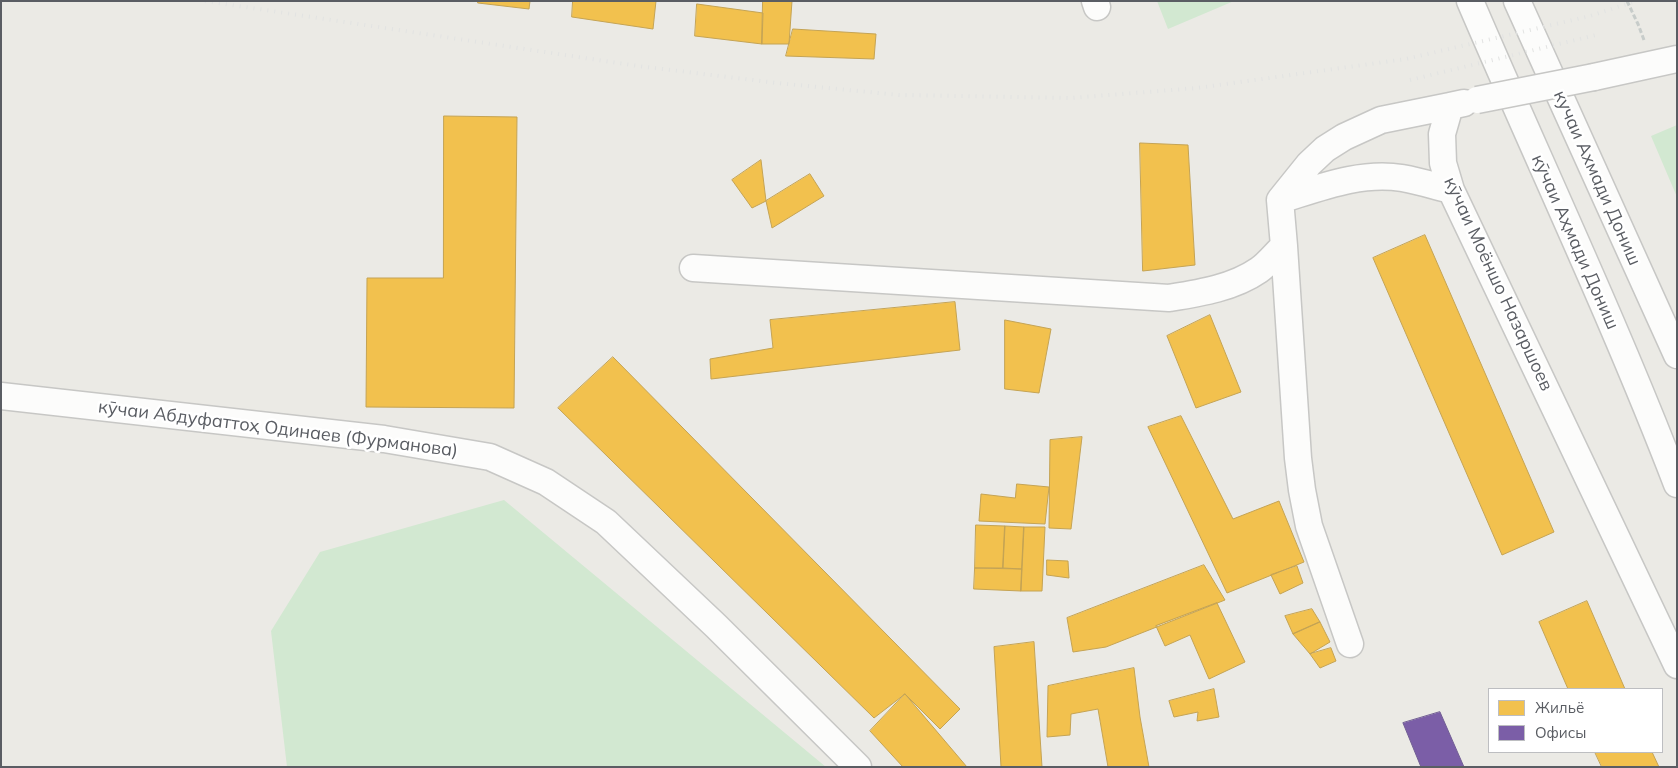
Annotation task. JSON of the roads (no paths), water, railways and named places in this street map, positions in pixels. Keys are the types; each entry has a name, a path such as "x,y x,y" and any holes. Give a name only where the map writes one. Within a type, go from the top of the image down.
{"street":[{"name":"кӯчаи Аҳмади Дониш","path":"1470,1 1656,428 1677,484"},
{"name":"кучаи Ахмади Дониш","path":"1517,1 1677,355"},
{"path":"1350,644 1309,526 1302,490 1298,458 1290,307 1280,200 1308,164 1325,149 1344,137 1381,120 1677,59"},
{"name":"кӯчаи Моёншо Назаршоев","path":"1450,106 1442,134 1444,162 1451,190 1677,666"},
{"path":"1280,200 1339,182 1373,176 1402,178 1451,190"},
{"path":"693,268 1169,298 1205,292 1236,283 1260,270 1284,246"},
{"name":"кӯчаи Абдуфаттоҳ Одинаев (Фурманова)","path":"1,396 384,439 490,457 546,482 606,522 716,626 858,767"},
{"path":"1630,566 1666,613 1677,624"}],"railway":[{"path":"205,1 638,66 777,83 899,95 1071,98 1197,88 1406,59 1590,16 1636,1"},
{"path":"1410,80 1596,35"}]}
